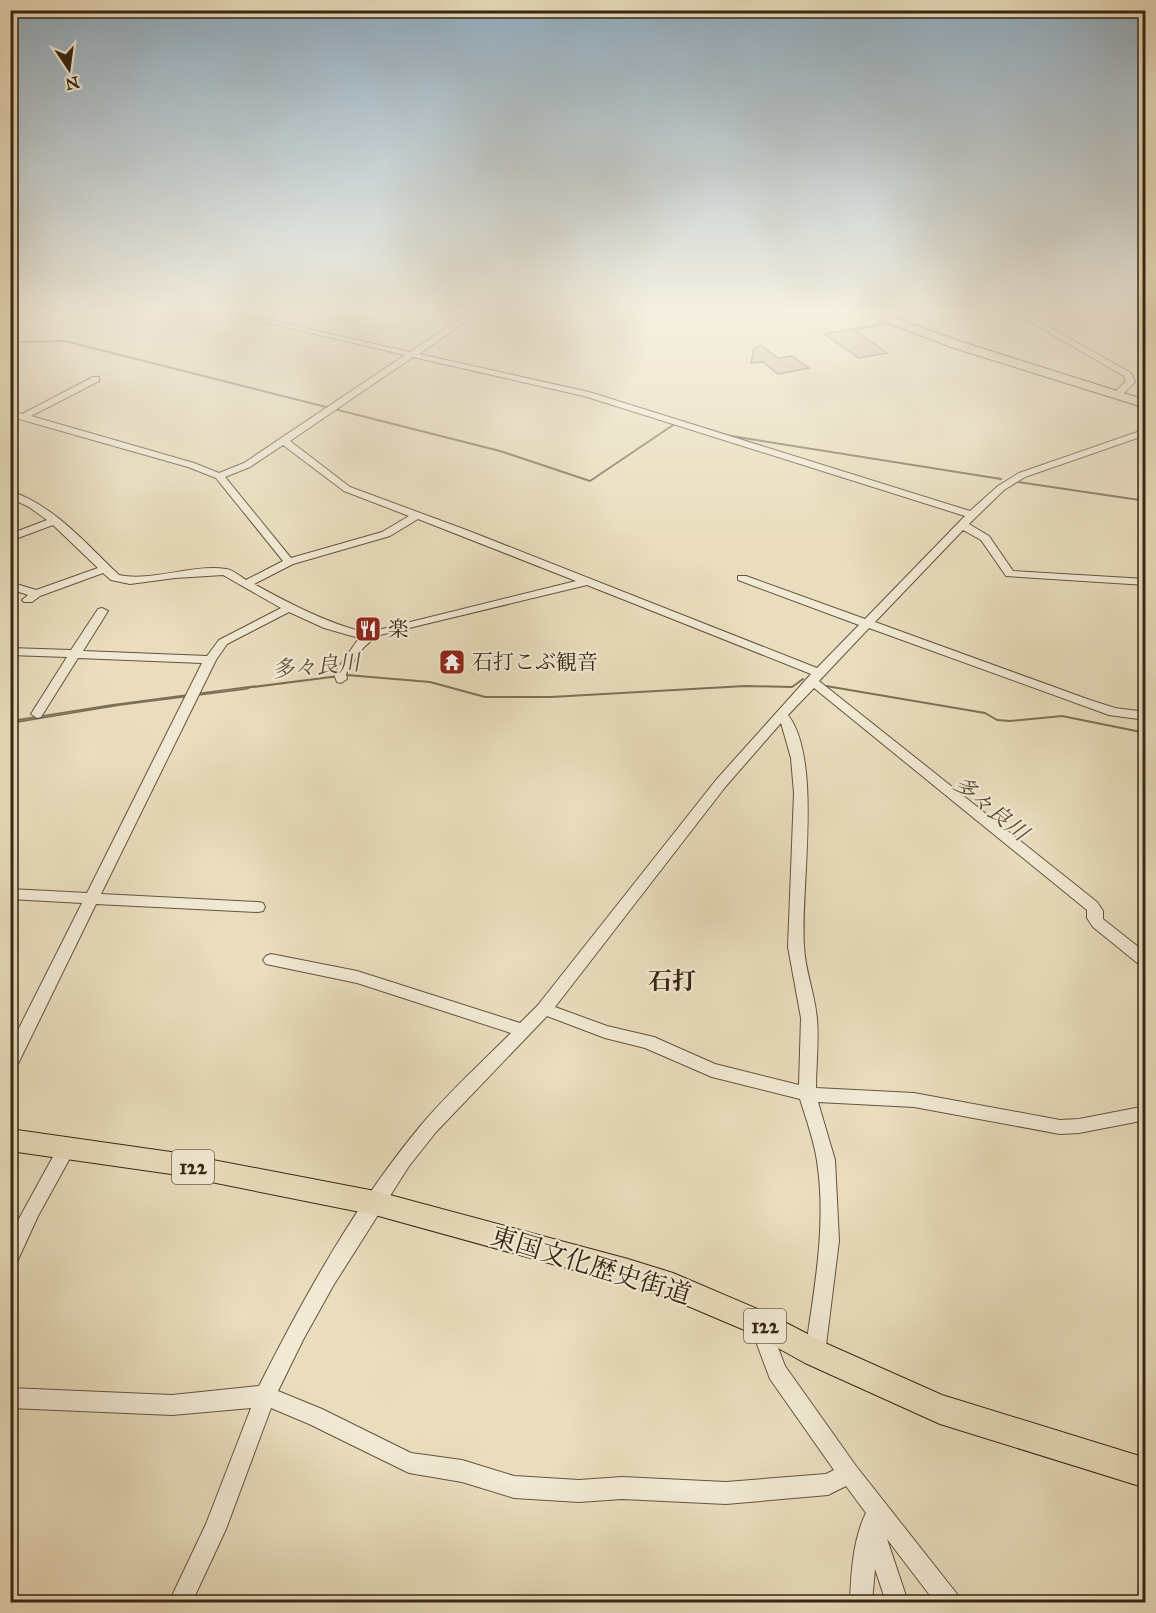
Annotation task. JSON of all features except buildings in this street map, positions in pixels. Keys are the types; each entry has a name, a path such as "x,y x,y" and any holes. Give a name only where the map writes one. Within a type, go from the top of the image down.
{"highway":[{"path":"1086,385 1146,404"},
{"path":"1099,385 1146,399"},
{"name":"東国文化歴史街道","path":"10,1140 171,1163 375,1203 628,1272 673,1286 759,1323 815,1353 940,1409 1146,1473"}],"street":[{"path":"22,417 84,385"},
{"path":"219,476 247,465 365,385"},
{"path":"548,385 586,394 972,515"},
{"path":"1120,392 1127,385"},
{"path":"10,413 191,465 219,476 289,562"},
{"path":"180,1602 215,1529 265,1396 326,1280 403,1161 430,1127 544,1009 722,783 815,678 972,515 1001,488 1022,475 1146,432"},
{"path":"283,440 347,489 418,514 815,678 818,686 1092,906 1096,912 1094,918 1098,923 1146,962"},
{"path":"10,494 33,505 54,521 104,569 122,581 225,572 289,608 328,626 366,636 585,582"},
{"path":"246,584 289,562 386,534 418,514"},
{"path":"10,538 54,521"},
{"path":"962,525 985,538 1010,574 1146,582"},
{"path":"10,585 32,597 104,569"},
{"path":"742,578 1086,703 1113,712 1146,716"},
{"path":"10,1063 210,660 223,642 289,608"},
{"path":"37,714 102,611"},
{"path":"341,679 340,674 352,653 366,636"},
{"path":"10,651 210,660"},
{"path":"782,716 789,725 797,758 801,793 796,947 809,1018 807,1094 826,1160 830,1230 815,1353"},
{"path":"10,894 258,908"},
{"path":"271,960 357,977 525,1031"},
{"path":"544,1009 605,1032 648,1042 712,1070 807,1094 914,1100 1060,1127 1078,1126 1146,1113"},
{"path":"10,1257 32,1210 66,1149"},
{"path":"759,1323 777,1372 849,1473 875,1518 949,1602"},
{"path":"10,1398 172,1405 265,1396 315,1416 409,1463 462,1472 514,1487 579,1491 622,1488 726,1493 828,1484 849,1473"},
{"path":"861,1602 865,1548 875,1518"},
{"path":"875,1518 897,1602"}],"shaded area":[{"path":"255,686 11,723 11,721 111,705"}],"waterway":[{"path":"240,385 500,451 590,481 676,423"},
{"path":"725,435 1001,479"},
{"path":"1018,482 1146,501"},
{"name":"多々良川","path":"253,687 347,675 430,682 485,697 551,697 745,686 792,687 803,679"},
{"path":"826,686 985,713 997,720 1062,716 1146,733"}],"place":[{"name":"楽","path":"368,629"},
{"name":"石打こぶ観音","path":"452,662"}],"district":[{"name":"石打","path":"672,981"}]}
